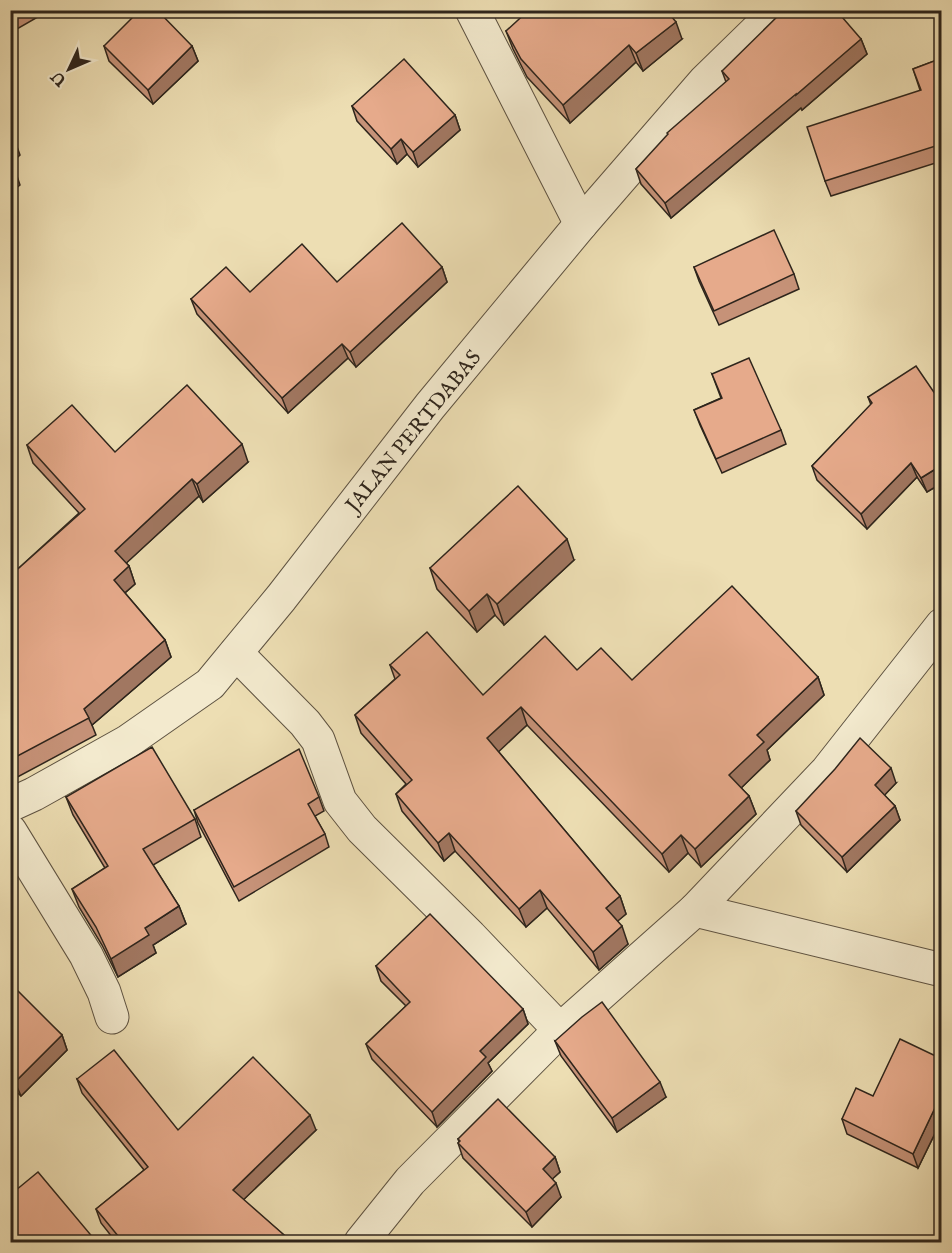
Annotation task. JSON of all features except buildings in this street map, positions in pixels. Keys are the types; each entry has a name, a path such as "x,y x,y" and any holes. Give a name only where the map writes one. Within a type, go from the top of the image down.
{"street":[{"path":"472,10 581,224"},
{"name":"JALAN PERTDABAS","path":"10,805 127,742 210,684 281,598 430,406 581,224 705,81 778,10"},
{"path":"361,1242 410,1181 560,1030 695,910 826,771 942,625"},
{"path":"236,652 305,723 318,740 340,801 362,829 470,936 560,1030"},
{"path":"10,831 86,955 104,992 112,1017"},
{"path":"695,910 942,970"}]}
